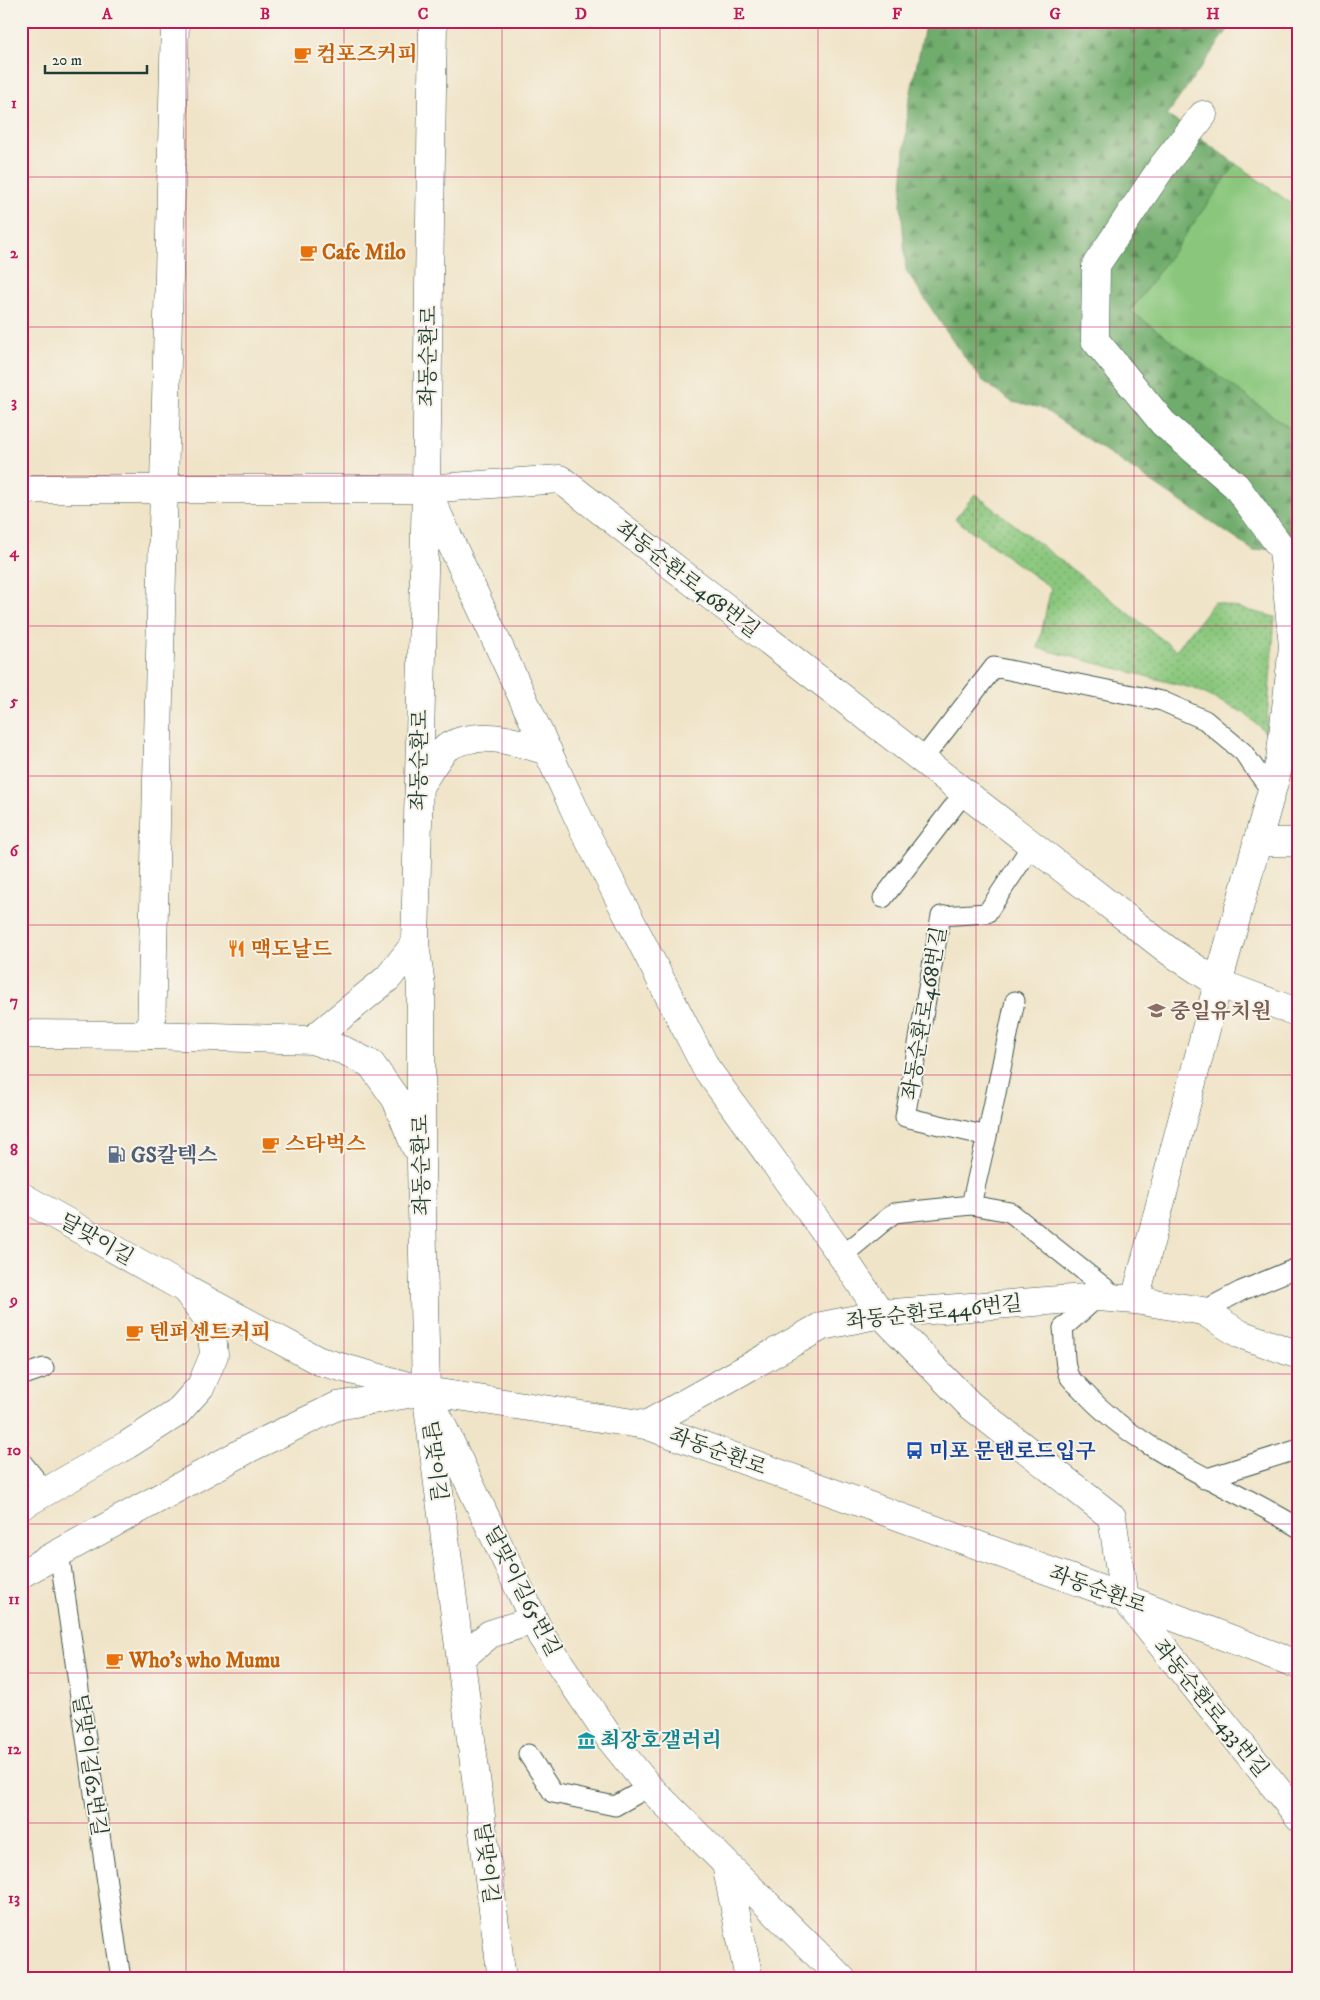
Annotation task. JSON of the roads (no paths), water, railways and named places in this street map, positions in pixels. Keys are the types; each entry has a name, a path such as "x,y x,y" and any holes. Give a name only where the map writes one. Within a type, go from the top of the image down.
{"street":[{"path":"152,1035 166,490 175,21"},
{"name":"좌동순환로","path":"433,21 426,489 415,944 421,985 421,1162 426,1391 646,1425 1124,1598 1299,1665"},
{"path":"1117,1298 1218,983 1280,761 1293,646 1283,550 1236,486 1163,422 1095,340 1096,265 1162,167 1203,115"},
{"name":"좌동순환로468번길","path":"21,489 426,489 560,479 1169,951 1218,983 1299,1013"},
{"path":"426,489 584,830 706,1068 842,1256 881,1314 970,1405 1112,1516 1124,1598"},
{"path":"419,786 448,747 477,738 500,738 548,751"},
{"path":"1257,842 1299,842"},
{"path":"312,1040 388,978 415,944"},
{"path":"21,1034 152,1035 312,1040 345,1051 371,1064 396,1100 421,1162"},
{"name":"달맞이길","path":"21,1196 184,1289 319,1361 426,1391 502,1979"},
{"path":"21,1506 127,1445 177,1413 201,1386 214,1355 211,1323 184,1289"},
{"name":"좌동순환로446번길","path":"646,1425 822,1326 881,1314 1117,1298 1203,1311 1240,1334 1299,1355"},
{"path":"21,1574 250,1448 337,1406 426,1391"},
{"name":"달맞이길65번길","path":"426,1391 542,1637 611,1740 649,1787 842,1979"},
{"name":"좌동순환로433번길","path":"1124,1598 1299,1817"},
{"path":"461,1658 490,1634 534,1620"},
{"path":"726,1864 749,1979"}],"lane":[{"path":"922,760 994,667 1162,701 1205,720 1243,752 1271,791"},
{"path":"883,898 964,793"},
{"name":"좌동순환로468번길","path":"988,1136 905,1117 942,916 987,913 1032,845"},
{"path":"971,1205 988,1136 1015,1001"},
{"name":"좌동순환로446번길","path":"842,1256 894,1213 971,1205 1010,1212 1117,1298"},
{"path":"1203,1311 1241,1291 1299,1267"},
{"path":"1117,1298 1063,1328 1068,1375 1103,1412 1167,1457 1204,1479 1231,1489 1299,1528"},
{"path":"21,1376 44,1368"},
{"path":"1204,1479 1299,1449"},
{"path":"21,1461 46,1492"},
{"name":"달맞이길62번길","path":"59,1552 121,1979"},
{"path":"528,1754 553,1794 614,1806 649,1787"}],"place":[{"name":"컴포즈커피","path":"302,54"},
{"name":"Cafe Milo","path":"308,252"},
{"name":"맥도날드","path":"237,949"},
{"name":"중일유치원","path":"1156,1011"},
{"name":"스타벅스","path":"271,1144"},
{"name":"GS칼텍스","path":"117,1155"},
{"name":"텐퍼센트커피","path":"135,1332"},
{"name":"미포 문탠로드입구","path":"915,1451"},
{"name":"Who's who Mumu","path":"115,1660"},
{"name":"최장호갤러리","path":"586,1740"}]}
